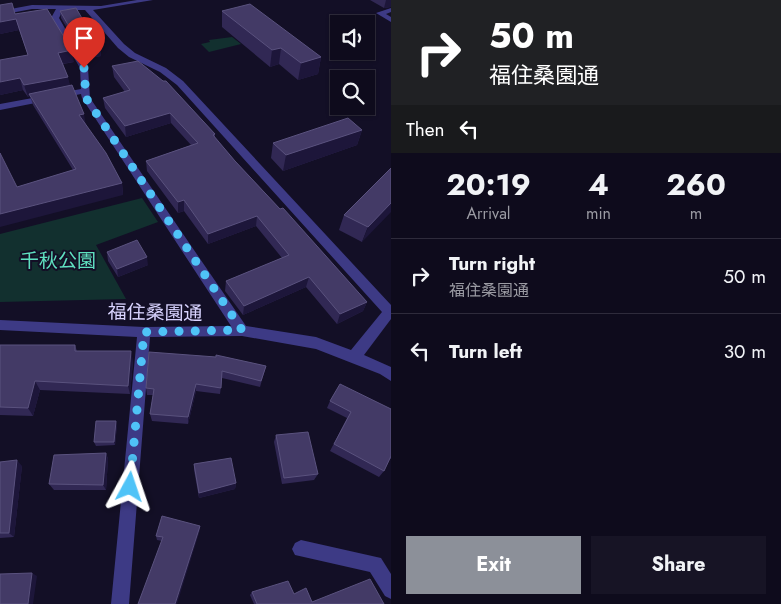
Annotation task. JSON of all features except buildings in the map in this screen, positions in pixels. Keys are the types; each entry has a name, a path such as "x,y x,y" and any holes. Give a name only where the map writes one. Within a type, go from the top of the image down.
{"street":[{"path":"0,13 32,7 88,9 115,7 150,0"},
{"path":"60,9 55,18 84,68 86,98 242,330"},
{"path":"88,9 121,46 132,55 163,70 180,83 390,311 354,357"},
{"path":"391,10 380,13 391,20"},
{"path":"0,107 86,91"},
{"name":"福住桑園通","path":"0,325 144,332 242,330 316,343 386,370 391,375"},
{"path":"120,604 144,332"},
{"path":"301,549 375,564 391,590"}],"green space":[{"path":"232,37 241,44 209,52 201,44 210,42 209,40"},
{"name":"千秋公園","path":"142,198 158,222 96,245 126,299 0,302 0,234"}],"route":[{"path":"84,68 86,98 242,330 144,332 130,487"}]}
